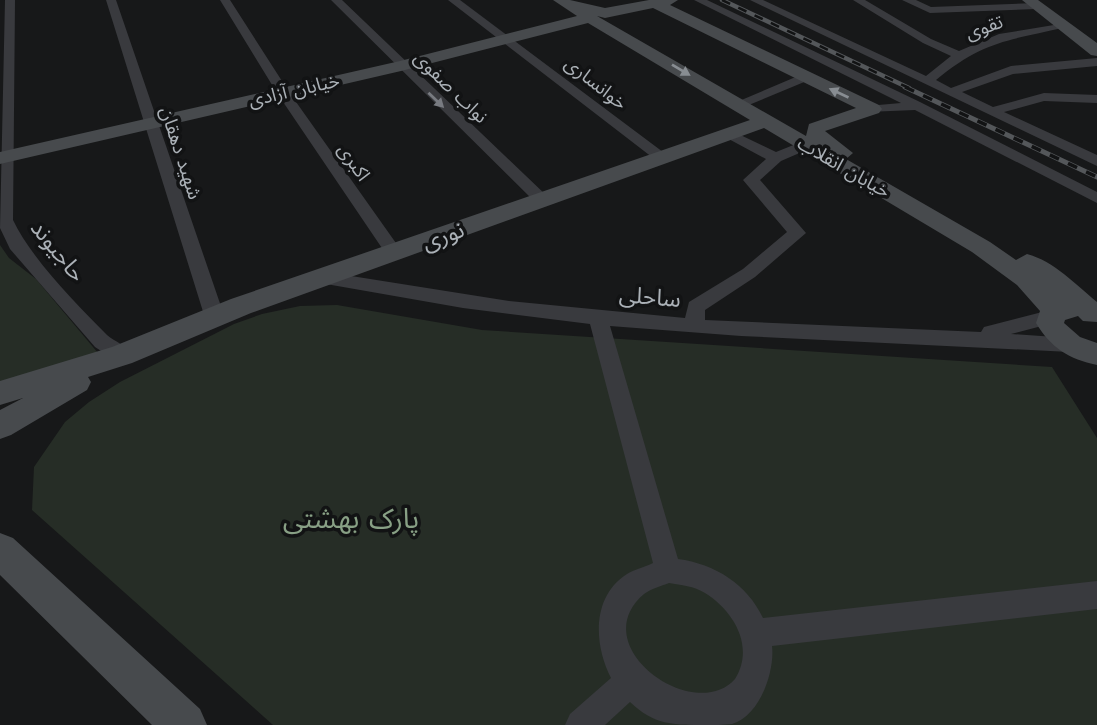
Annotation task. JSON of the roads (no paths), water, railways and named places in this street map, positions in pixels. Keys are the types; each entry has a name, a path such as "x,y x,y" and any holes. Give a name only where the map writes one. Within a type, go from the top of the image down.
{"main road":[{"name":"خیابان انقلاب","path":"560,0 605,18 618,28 622,35 766,121 813,142 1023,259 1054,280 1095,315"},
{"path":"567,0 596,15"},
{"name":"خیابان آزادی","path":"3,157 401,66 596,15 663,2"},
{"path":"663,2 872,109"},
{"path":"1036,2 1097,51"},
{"path":"1036,2 1097,37"},
{"path":"813,142 816,128 872,109"},
{"name":"نوری","path":"121,355 394,253 766,121"},
{"name":"خیابان انقلاب","path":"813,142 981,247 1026,279 1053,314 1054,330 1082,349 1097,374"},
{"path":"1053,314 1065,309 1095,315"},
{"path":"0,393 121,355"},
{"path":"0,426 121,355"},
{"path":"0,550 184,725"}],"street":[{"name":"حاجیوند","path":"9,0 3,157 5,220 16,245 102,342 121,355"},
{"name":"شهید دهقان","path":"111,0 215,318"},
{"name":"اکبری","path":"225,0 283,93 394,253"},
{"name":"نواب صفوی","path":"336,0 542,200"},
{"name":"خوانساری","path":"453,0 662,158"},
{"path":"699,0 917,106 1097,198"},
{"path":"755,0 1097,161"},
{"path":"858,0 927,41 959,55"},
{"path":"907,0 930,10 1036,2"},
{"name":"تقوی","path":"928,81 959,55 1003,36 1062,25"},
{"path":"951,92 1011,70 1097,62"},
{"path":"738,104 805,77"},
{"path":"993,112 1020,100 1056,96 1097,99"},
{"path":"933,114 971,101"},
{"path":"872,109 917,106"},
{"path":"730,134 776,159"},
{"path":"694,326 696,307 749,273 797,233 751,180 776,159 813,142"},
{"name":"ساحلی","path":"326,278 405,295 694,326 972,337"},
{"path":"972,337 1053,314"},
{"path":"598,317 668,570"},
{"path":"972,337 1082,349"},
{"path":"668,570 685,571 720,585 735,598 755,633 758,652 756,672 749,690 737,704 702,722 660,712 642,700 627,684 611,646 615,608 624,594 636,582 668,570"},
{"path":"755,633 1097,595"},
{"path":"581,725 627,684"}],"railway":[{"path":"722,0 909,88"},
{"path":"905,87 1097,177"}],"park label":[{"name":"پارک بهشتی","path":"351,518"}]}
